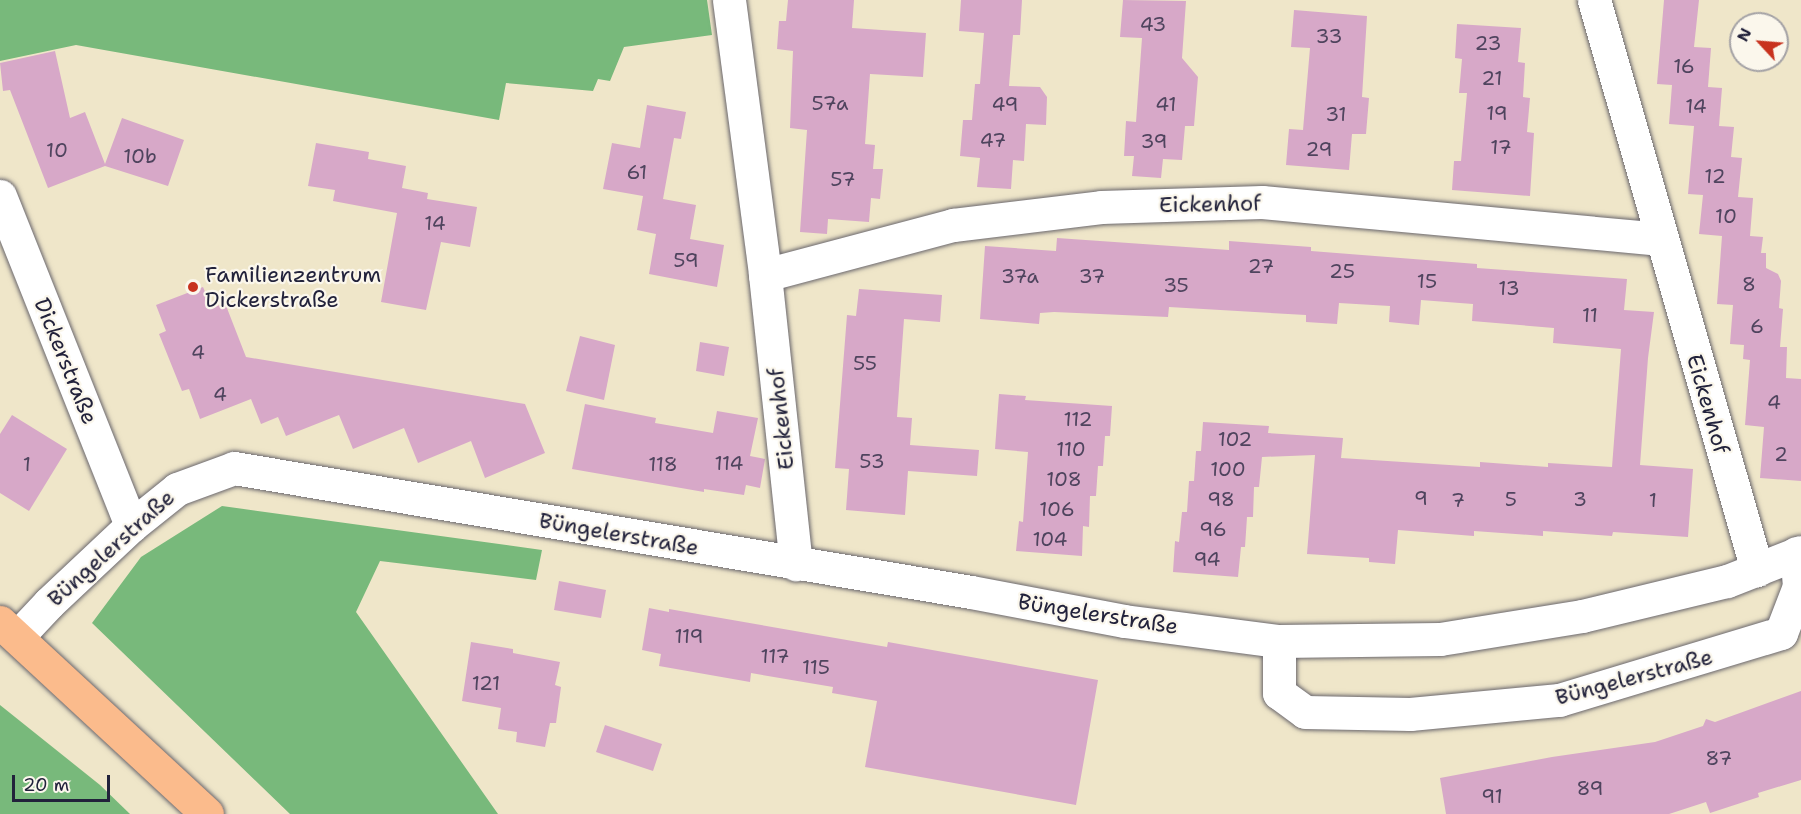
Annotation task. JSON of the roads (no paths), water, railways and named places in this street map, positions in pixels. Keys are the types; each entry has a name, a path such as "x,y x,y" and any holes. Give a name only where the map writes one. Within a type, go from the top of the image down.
{"main road":[{"path":"9,629 207,814"}],"street":[{"name":"Eickenhof","path":"729,0 765,275 796,564"},
{"name":"Eickenhof","path":"1594,0 1757,570"},
{"name":"Dickerstraße","path":"0,196 131,526"},
{"name":"Eickenhof","path":"765,275 953,225 1101,207 1262,202 1661,238"},
{"name":"Büngelerstraße","path":"9,629 49,603 131,526 177,489 234,468 1124,621 1279,641 1440,639 1582,616 1727,581 1798,553 1799,586 1781,633 1559,700 1410,714 1305,712 1279,693 1279,641"}],"place":[{"name":"Familienzentrum Dickerstraße","path":"193,287"}]}
